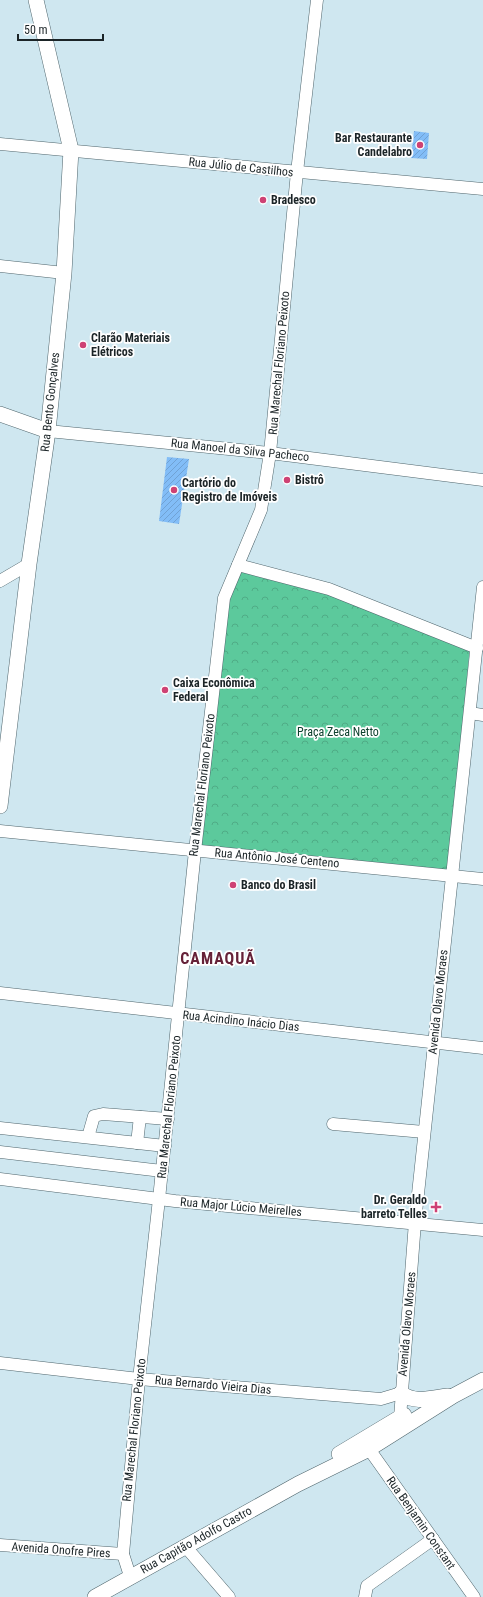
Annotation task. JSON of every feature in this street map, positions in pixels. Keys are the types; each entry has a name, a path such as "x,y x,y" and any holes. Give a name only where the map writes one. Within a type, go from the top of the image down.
{"main road":[{"name":"Rua Bento Gonçalves","path":"0,806 29,564 48,431 64,273 71,150 36,0"},
{"name":"Rua Manoel da Silva Pacheco","path":"0,414 48,431"},
{"name":"Rua Capitão Adolfo Castro","path":"95,1597 130,1576 298,1484 369,1448 453,1396 482,1382"},
{"path":"401,1393 408,1398 415,1400 433,1398"},
{"name":"Rua Capitão Adolfo Castro","path":"298,1484 327,1460 433,1398 453,1396"},
{"path":"369,1448 390,1431 400,1418"}],"street":[{"name":"Rua Marechal Floriano Peixoto","path":"130,1576 123,1554 139,1379 168,1119 195,851 224,598 261,510 270,452 297,172 317,0"},
{"name":"Rua Júlio de Castilhos","path":"0,144 483,189"},
{"path":"0,266 64,273"},
{"name":"Rua Manoel da Silva Pacheco","path":"48,431 270,452 483,480"},
{"path":"0,582 29,564"},
{"path":"238,565 329,589 476,648"},
{"name":"Avenida Olavo Moraes","path":"400,1418 415,1222 483,587"},
{"path":"470,714 483,715"},
{"name":"Rua Antônio José Centeno","path":"0,831 483,878"},
{"name":"Rua Acindino Inácio Dias","path":"0,993 483,1048"},
{"path":"88,1138 94,1116 103,1114 168,1119"},
{"path":"137,1143 140,1117"},
{"path":"333,1124 424,1132"},
{"path":"0,1128 165,1146"},
{"path":"0,1152 162,1171"},
{"name":"Rua Major Lúcio Meirelles","path":"0,1179 159,1199 415,1222 483,1230"},
{"name":"Rua Bernardo Vieira Dias","path":"0,1363 139,1379 381,1399 401,1393"},
{"name":"Rua Benjamin Constant","path":"369,1448 474,1597"},
{"path":"365,1597 367,1586 433,1539"},
{"name":"Avenida Onofre Pires","path":"0,1546 123,1554"},
{"path":"185,1546 229,1597"}],"green space":[{"name":"Praça Zeca Netto","path":"240,570 329,594 470,645 450,872 200,847 229,597"}],"building":[{"name":"Bar Restaurante Candelabro","path":"414,131 429,133 427,159 411,158"},
{"name":"Cartório do Registro de Imóveis","path":"167,457 189,459 179,524 159,521"}],"place":[{"name":"Bar Restaurante Candelabro","path":"420,145"},
{"name":"Bradesco","path":"263,200"},
{"name":"Clarão Materiais Elétricos","path":"83,345"},
{"name":"Bistrô","path":"287,480"},
{"name":"Cartório do Registro de Imóveis","path":"174,490"},
{"name":"Caixa Econômica Federal","path":"165,690"},
{"name":"Banco do Brasil","path":"233,885"},
{"name":"Dr. Geraldo barreto Telles","path":"436,1207"}],"district":[{"name":"CAMAQUÃ","path":"218,958"}]}
